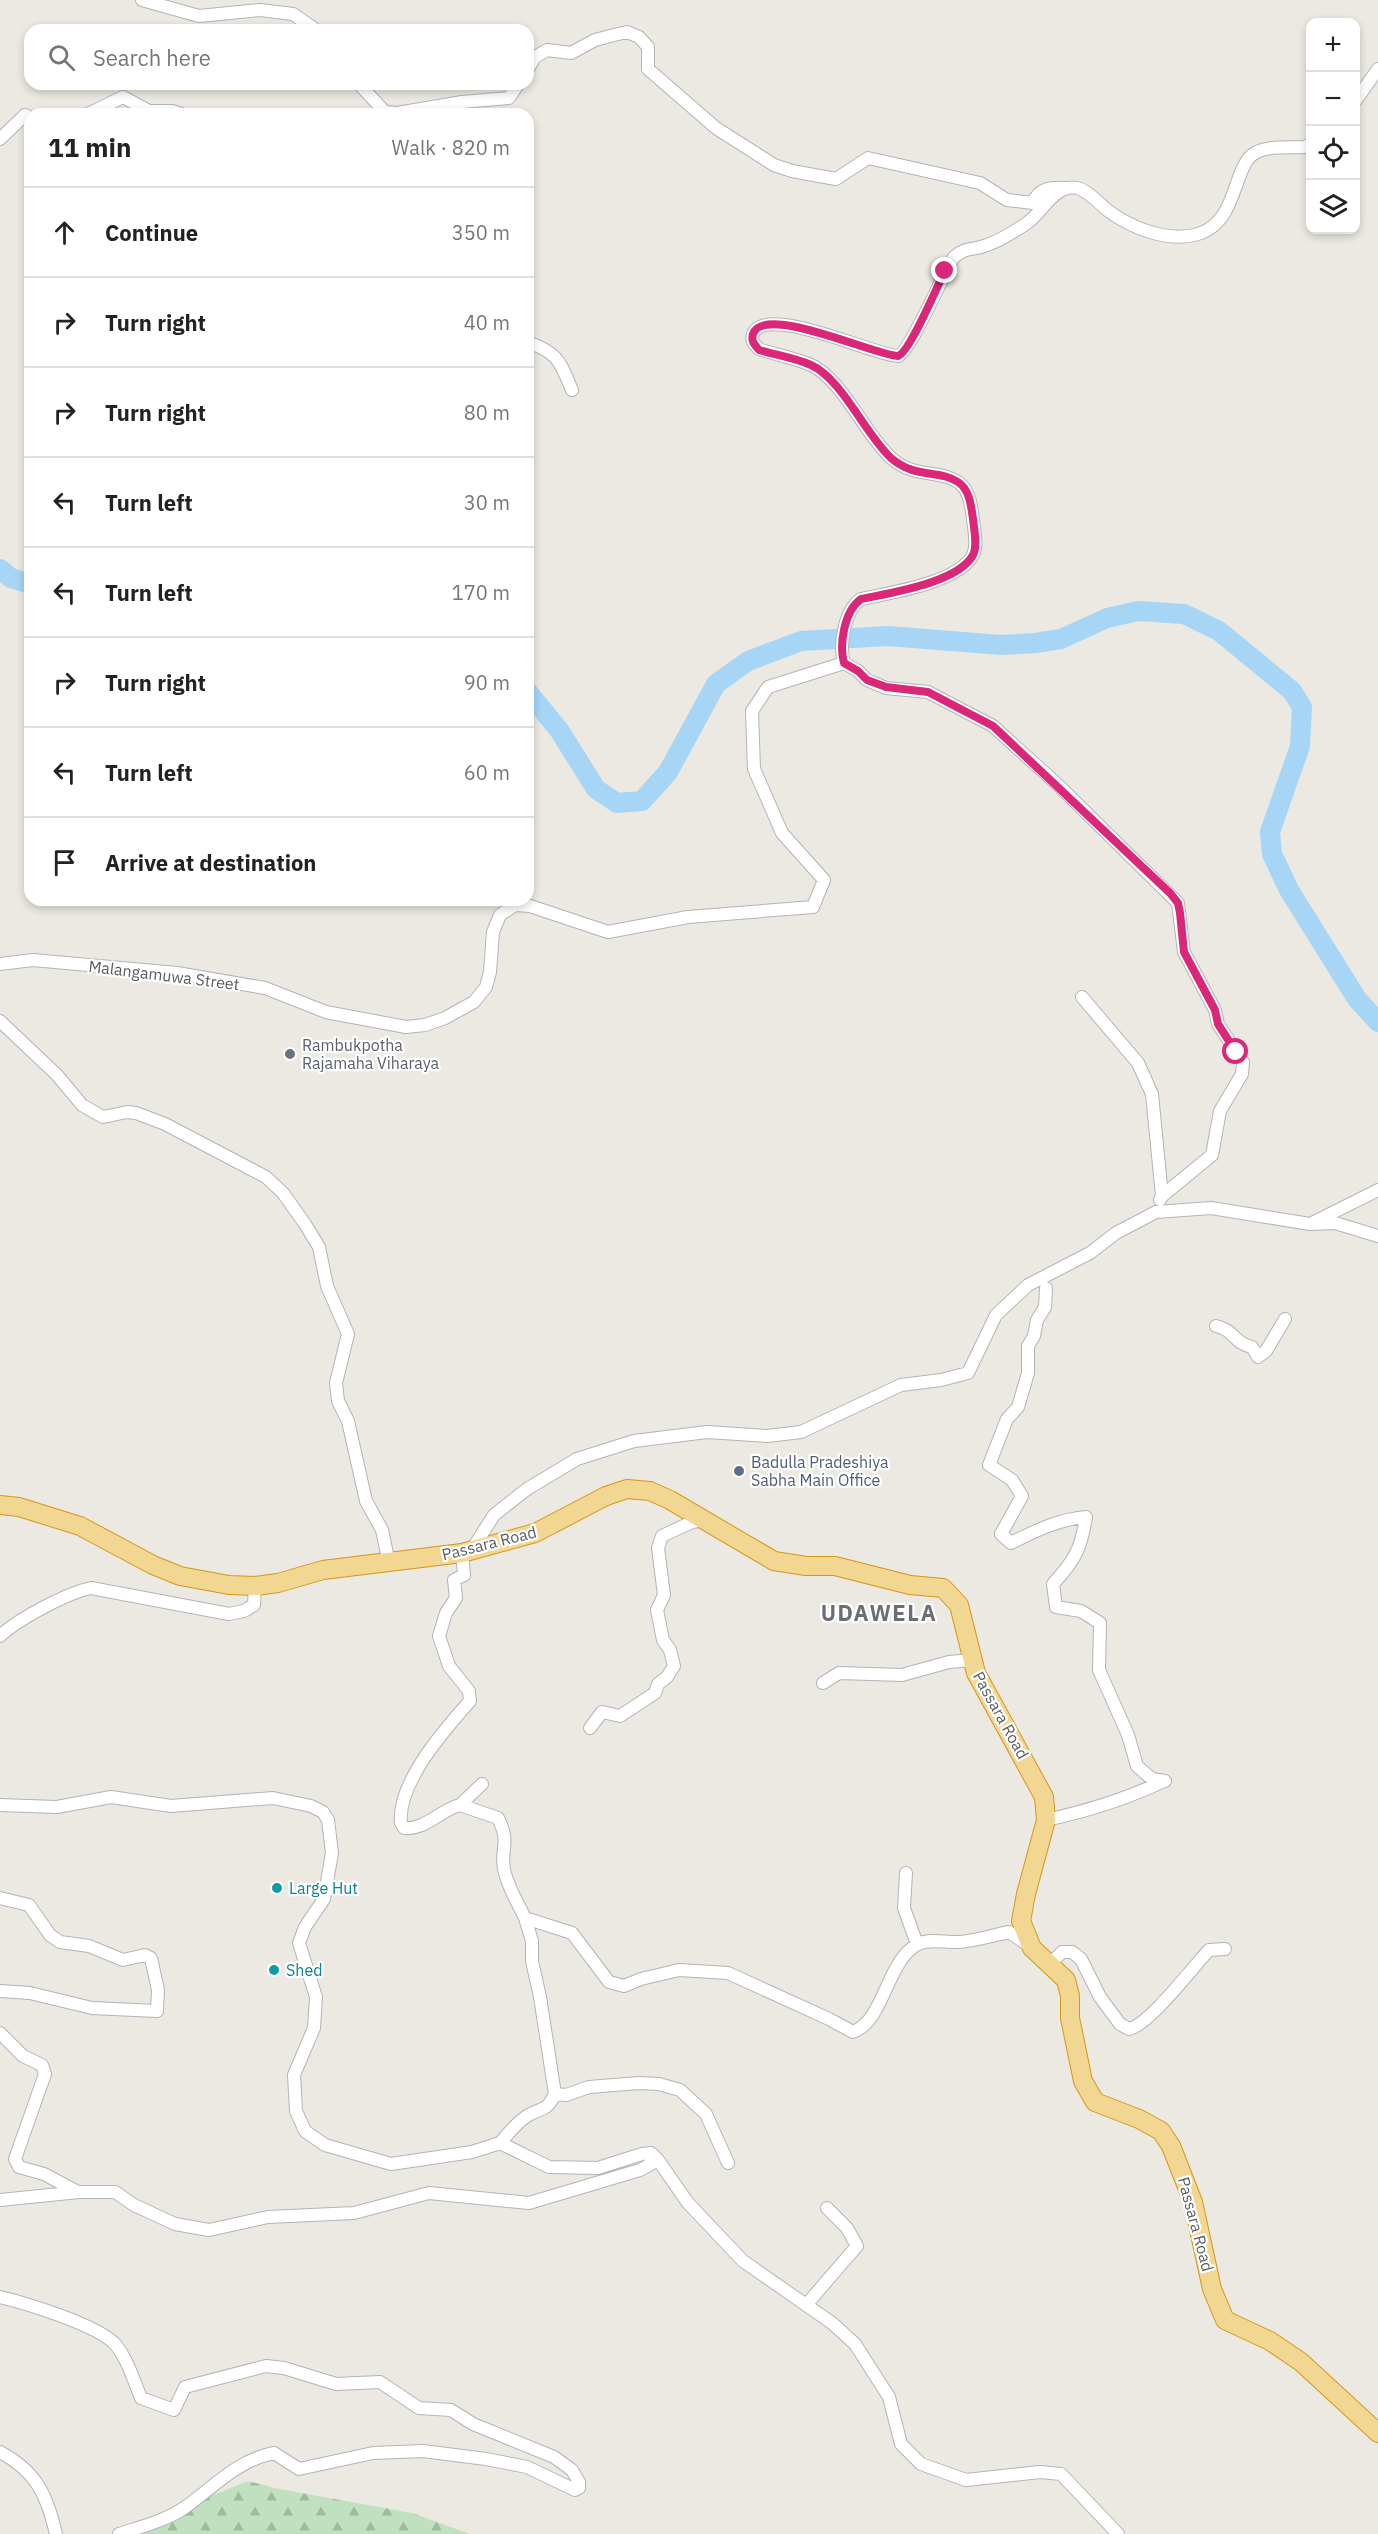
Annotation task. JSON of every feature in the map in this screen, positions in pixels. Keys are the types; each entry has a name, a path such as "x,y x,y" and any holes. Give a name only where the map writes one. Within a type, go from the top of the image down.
{"highway":[{"name":"Passara Road","path":"0,1505 19,1508 80,1526 153,1565 180,1576 229,1585 255,1586 323,1570 467,1552 535,1533 606,1496 627,1489 650,1491 670,1500 774,1561 806,1566 835,1566 910,1585 943,1588 959,1605 976,1673 1044,1797 1046,1820 1026,1894 1022,1921 1032,1948 1066,1980 1070,1996 1070,2018 1083,2080 1095,2102 1139,2119 1161,2131 1174,2152 1193,2202 1212,2289 1225,2320 1270,2340 1301,2362 1378,2433"}],"street":[{"path":"142,0 199,16 260,10 293,14 307,24"},
{"path":"534,59 547,50 571,53 595,40 627,32 639,37 648,47 648,69 670,90 716,128 774,165 792,171 836,179 868,158 980,183 1007,200 1033,203 1036,195 1048,187 1079,188 1118,219 1144,230 1168,235 1201,233 1209,229 1226,210 1235,192 1244,162 1255,153 1264,149 1306,146"},
{"path":"1360,94 1378,69"},
{"path":"365,90 381,108"},
{"path":"430,108 462,102 510,99 515,90"},
{"path":"100,108 123,97 143,108"},
{"path":"0,140 24,117"},
{"path":"1067,188 1052,197 1032,220 1014,232 985,246 963,249 954,256 902,355 893,356 814,330 764,324 756,328 752,336 753,343 759,350 812,366 825,374 873,438 902,467 950,478 960,483 969,499 975,547 973,555 956,571 924,584 861,599 853,606 849,614 842,657 867,680 886,687 928,692 993,726 1058,785 1178,903 1184,952 1215,1010 1218,1024 1243,1062 1242,1074 1220,1111 1212,1155 1162,1196"},
{"path":"534,344 549,350 559,360 572,390"},
{"name":"Malangamuwa Street","path":"530,906 608,932 688,917 813,907 824,880 782,833 754,769 752,711 768,687 842,657"},
{"name":"Malangamuwa Street","path":"0,964 33,960 177,973 265,988 326,1012 406,1027 425,1025 445,1018 474,1002 486,987 490,972 493,932 500,915 510,906"},
{"path":"1082,997 1138,1064 1152,1094 1162,1196 1156,1212"},
{"path":"0,1020 57,1075 82,1105 103,1117 127,1112 136,1113 165,1124 266,1177 283,1193 319,1247 327,1286 348,1334 336,1383 338,1401 348,1421 366,1501 382,1530 389,1563"},
{"path":"1310,1224 1378,1190"},
{"path":"482,1784 460,1805 451,1807 423,1825 404,1828 401,1823 405,1797 420,1764 440,1734 470,1701 469,1691 449,1666 440,1636 446,1612 456,1598 454,1580 464,1575 467,1552 494,1515 527,1489 580,1457 634,1441 706,1432 767,1436 801,1432 901,1385 942,1380 968,1373 996,1316 1028,1285 1090,1253 1116,1233 1156,1212 1211,1208 1310,1224 1335,1223 1378,1236"},
{"path":"1046,1288 1045,1307 1037,1320 1034,1335 1028,1346 1028,1373 1018,1407 1007,1419 989,1465 1012,1480 1022,1496 1001,1534 1011,1543 1039,1528 1086,1517 1083,1539 1073,1563 1053,1584 1056,1607 1081,1611 1100,1623 1099,1670 1128,1735 1137,1766 1152,1779 1165,1781 1127,1798 1090,1810 1046,1820"},
{"path":"1216,1326 1227,1329 1244,1345 1252,1347 1258,1357 1266,1351 1285,1319"},
{"path":"590,1728 602,1713 620,1716 636,1707 655,1693 658,1684 675,1666 670,1650 663,1640 657,1610 664,1595 658,1548 662,1536 692,1522 704,1520"},
{"path":"0,1636 10,1627 78,1590 91,1588 229,1614 244,1611 254,1605 255,1586"},
{"path":"823,1683 839,1673 902,1675 949,1662 972,1660"},
{"path":"0,1805 57,1807 111,1797 171,1806 273,1798 311,1806 323,1812 328,1820 332,1853 324,1899 298,1942 316,1997 314,2028 294,2075 296,2111 305,2131 325,2145 391,2164 472,2152 500,2143 528,2115 544,2111 555,2094 540,1996 532,1961 532,1941 525,1918 504,1872 506,1833 498,1818 460,1805"},
{"path":"906,1873 904,1908 918,1944"},
{"path":"0,1898 29,1905 50,1935 60,1942 89,1946 123,1960 145,1955 151,1958 158,1990 158,2011 92,2008 30,1993 0,1991"},
{"path":"525,1918 572,1933 609,1982 624,1986 641,1979 679,1970 728,1973 853,2032 860,2030 871,2016 900,1962 918,1944 926,1941 960,1942 1010,1932 1032,1948"},
{"path":"1050,1964 1062,1952 1072,1953 1081,1959 1100,1997 1120,2024 1129,2030 1137,2027 1150,2016 1209,1950 1225,1949"},
{"path":"0,2033 23,2056 42,2065 45,2074 15,2159 19,2167 44,2174 79,2192"},
{"path":"555,2094 566,2095 590,2086 639,2083 659,2084 680,2090 706,2114 728,2163"},
{"path":"500,2143 549,2167 598,2168 651,2153 688,2203 743,2261 832,2323 855,2344 889,2397 901,2444 921,2464 966,2480 1040,2472 1061,2474 1118,2534"},
{"path":"0,2200 79,2192 115,2192 134,2205 175,2224 208,2230 268,2217 354,2213 429,2193 529,2203 640,2170 658,2160"},
{"path":"807,2305 857,2246 847,2228 827,2208"},
{"path":"0,2297 60,2315 100,2334 115,2344 141,2398 174,2410 185,2387 266,2366 284,2368 336,2384 380,2382 419,2408 451,2410 473,2424 554,2457 572,2470 579,2482 579,2488 575,2490 527,2467 423,2451 373,2452 299,2469 274,2453 261,2455 235,2469 182,2510 157,2522 119,2534"},
{"path":"0,2452 20,2463 41,2488 56,2534"}],"green space":[{"path":"248,2481 274,2488 412,2513 470,2534 125,2534 158,2517"}],"waterway":[{"path":"0,569 11,578 24,582"},
{"path":"534,699 559,730 596,789 617,803 642,801 668,772 716,684 748,661 801,641 888,636 1001,645 1035,643 1061,639 1107,618 1138,611 1184,614 1219,631 1292,691 1302,707 1300,746 1270,832 1272,854 1289,890 1357,999 1378,1022"}],"place":[{"name":"Rambukpotha Rajamaha Viharaya","path":"290,1054"},
{"name":"Badulla Pradeshiya Sabha Main Office","path":"739,1471"},
{"name":"Large Hut","path":"277,1888"},
{"name":"Shed","path":"274,1970"}],"district":[{"name":"UDAWELA","path":"879,1612"}],"route":[{"path":"945,271 913,338 902,355 893,356 814,330 764,324 756,328 752,336 753,343 759,350 812,366 825,374 873,438 902,467 950,478 960,483 969,499 975,537 973,555 956,571 933,581 906,590 861,599 856,603 849,614 841,650 844,663 858,671 867,680 886,687 928,692 993,726 1170,893 1178,903 1184,952 1215,1010 1218,1024 1236,1052"}]}
